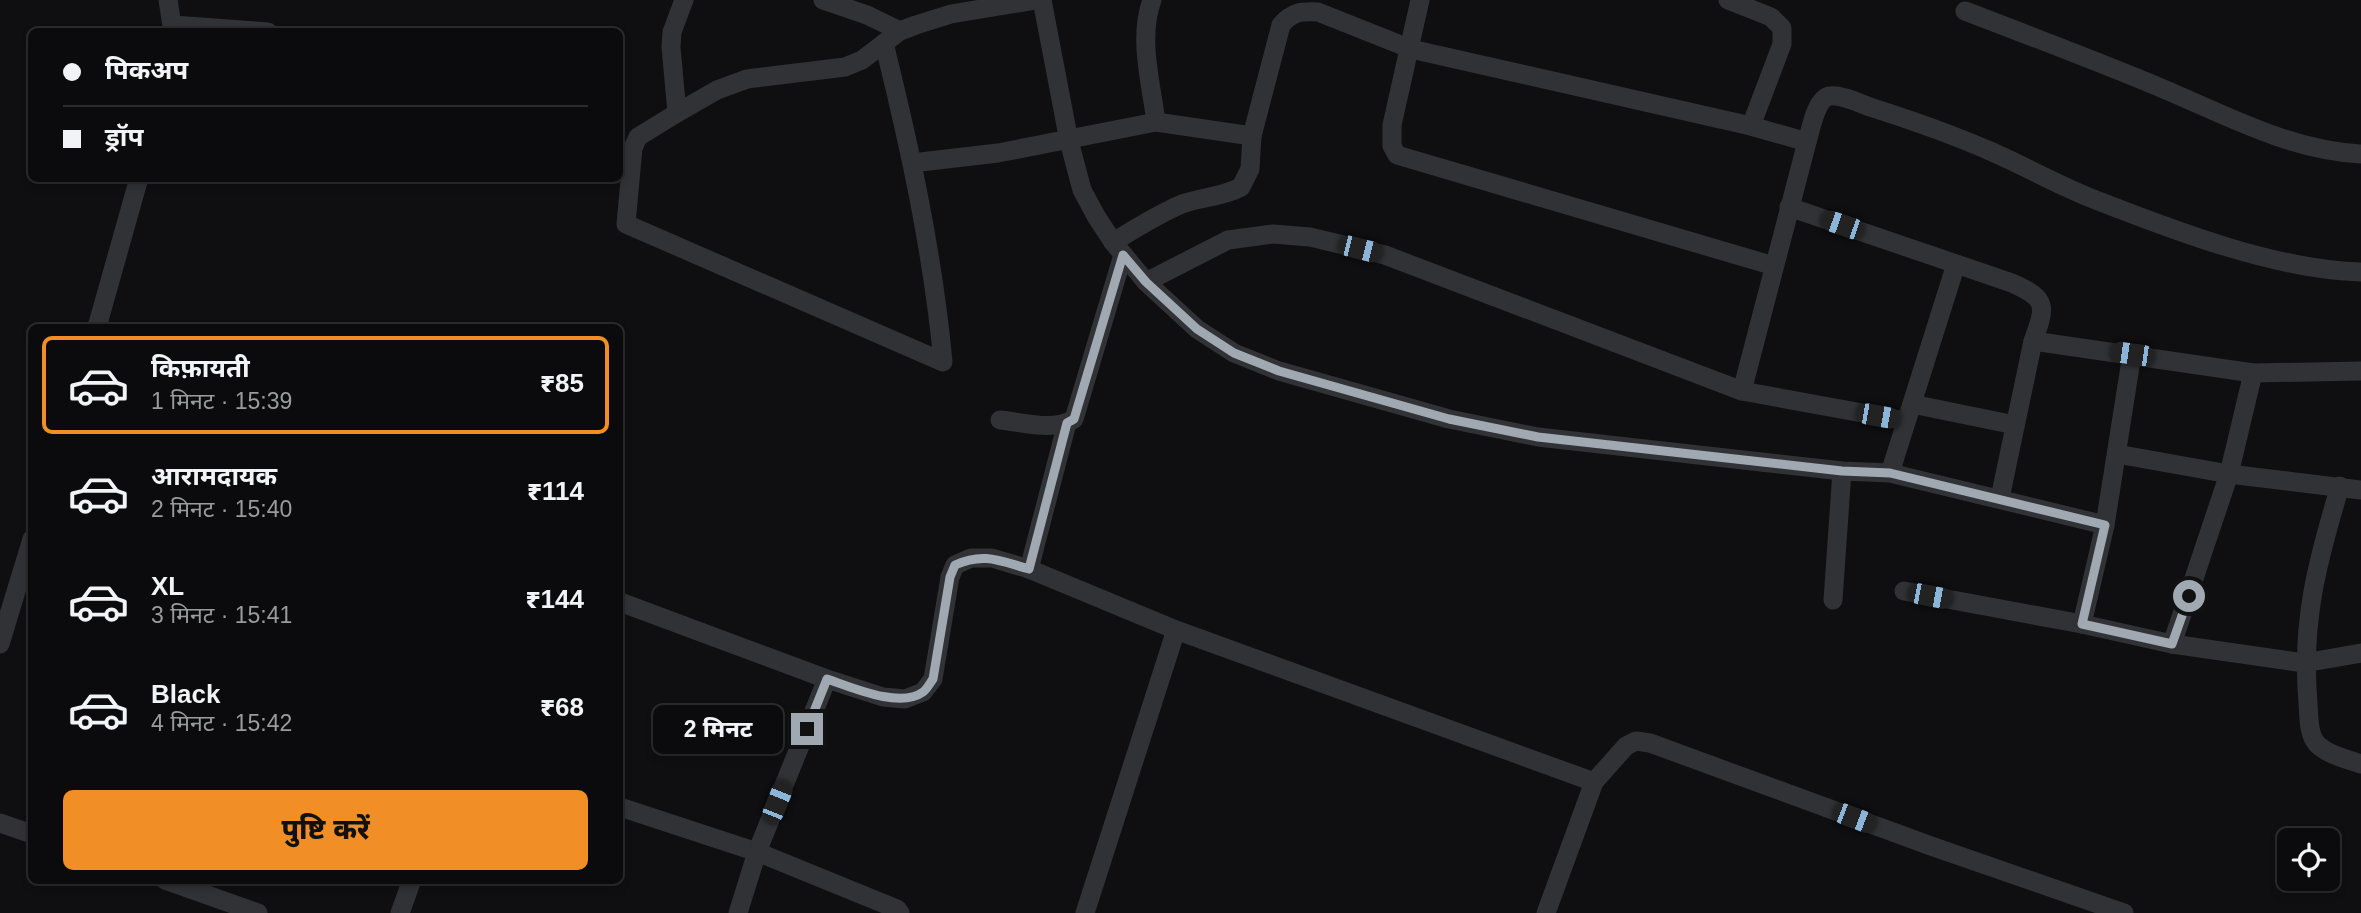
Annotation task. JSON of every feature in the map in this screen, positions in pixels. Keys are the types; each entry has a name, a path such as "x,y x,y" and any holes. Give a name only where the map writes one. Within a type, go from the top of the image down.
{"street":[{"path":"169,0 173,28"},
{"path":"677,113 671,47 672,32 684,0"},
{"path":"823,0 866,8 892,37 937,296 943,362 626,224 626,142 638,138 732,83 845,67 862,60 892,37 951,14 1036,0"},
{"path":"1042,0 1069,141 1083,190 1096,216 1118,249 1146,282 1197,329 1234,353 1279,371 1436,415 1538,437 1842,471 1890,473 2105,525"},
{"path":"1152,0 1144,34 1156,122"},
{"path":"1420,0 1392,125 1392,146 1397,155 1774,267"},
{"path":"1728,0 1771,17 1782,28 1782,44 1751,126"},
{"path":"1000,420 1041,425 1067,423 1074,419 1118,249 1170,209 1196,199 1220,196 1241,187 1250,169 1252,136 1281,25 1290,15 1302,11 1318,12 1411,49 1751,126 1807,142"},
{"path":"1965,11 2155,85 2271,135 2322,150 2361,154"},
{"path":"1742,391 1789,207 1818,107 1824,99 1836,96 1916,122 1990,151 2099,202 2240,251 2323,270 2361,272"},
{"path":"912,163 998,153 1156,122 1252,136"},
{"path":"98,324 138,182"},
{"path":"1789,207 2033,292 2041,303 2042,316 2033,341 2000,498"},
{"path":"1146,282 1228,240 1273,234 1310,237 1385,255 1742,391 2015,425"},
{"path":"1890,473 1956,264"},
{"path":"2033,341 2253,373 2361,371"},
{"path":"2082,624 2105,525 2132,354"},
{"path":"2172,644 2229,474 2253,373"},
{"path":"1029,569 1067,423"},
{"path":"2117,454 2229,474 2361,490"},
{"path":"1833,600 1842,471"},
{"path":"2340,486 2313,585 2304,663 2311,731 2315,743 2326,751 2361,764"},
{"path":"0,644 28,552"},
{"path":"623,603 827,679 883,696 905,699 923,692 933,679 950,577 955,565 971,558 992,558 1029,569 1176,630 1594,782"},
{"path":"1904,591 2082,624 2172,644 2304,663 2361,653"},
{"path":"1085,913 1176,630"},
{"path":"738,913 757,852 827,679"},
{"path":"1546,913 1594,782 1626,746 1636,741 1650,743 2124,913"},
{"path":"623,808 757,852 897,909 900,913"},
{"path":"0,823 28,833"},
{"path":"175,884 255,912"},
{"path":"400,913 411,884"}],"route":[{"path":"807,729 827,679 883,696 905,699 923,692 933,679 950,577 955,565 971,558 992,558 1029,569 1067,423 1074,419 1123,255 1146,282 1197,329 1234,353 1279,371 1449,419 1538,437 1842,471 1890,473 2105,525 2082,624 2172,644 2189,596"}]}
